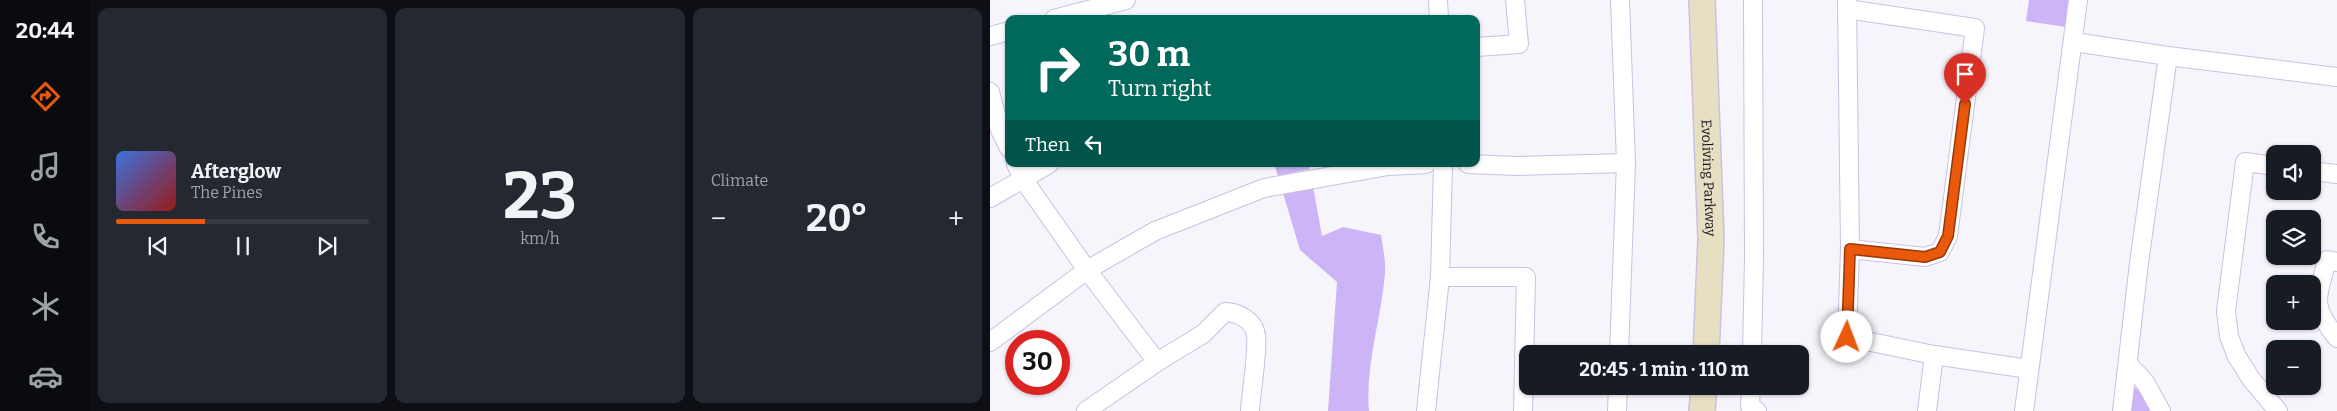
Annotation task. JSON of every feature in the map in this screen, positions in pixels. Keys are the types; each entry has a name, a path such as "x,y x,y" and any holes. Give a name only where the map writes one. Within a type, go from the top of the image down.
{"street":[{"path":"1069,15 1126,0"},
{"path":"1438,0 1438,15"},
{"path":"1480,47 1518,44 1515,0"},
{"path":"1619,345 1626,163 1620,0"},
{"name":"Evoliving Parkway","path":"1702,0 1711,239 1706,345"},
{"path":"1752,345 1754,256 1753,0"},
{"path":"2024,411 2074,42 2078,0"},
{"path":"1850,249 1925,257 1940,252 1948,236 1975,28 1847,4 1850,249 1847,337 1934,354 2029,369"},
{"path":"990,36 1005,32"},
{"path":"2074,42 2337,77"},
{"path":"2122,411 2139,263 2168,56"},
{"path":"990,92 1000,130 1005,140"},
{"path":"2266,165 2245,162 2226,311 2229,336 2236,355 2251,380 2278,411"},
{"path":"1480,164 1517,166 1626,163"},
{"path":"990,198 1020,172 1038,167"},
{"path":"990,342 1088,270 1155,231 1264,188 1382,167"},
{"path":"1426,411 1440,277 1443,167"},
{"path":"2321,171 2337,174"},
{"path":"1020,172 1088,270 1157,362"},
{"path":"2337,262 2327,260 2317,301 2322,318 2337,338"},
{"path":"1440,277 1526,277 1523,411"},
{"path":"1086,411 1157,362 1203,334 1225,312 1236,312 1250,323 1256,335 1250,411"},
{"path":"1927,411 1934,354"},
{"path":"2128,364 2145,382 2161,411"},
{"path":"1617,411 1618,395"},
{"path":"1702,411 1703,395"},
{"path":"1751,395 1750,406 1757,411"}],"shaded area":[{"path":"2029,0 2071,0 2067,27 2026,21"},
{"path":"1275,167 1310,167 1310,169 1278,176"},
{"path":"1313,186 1322,236 1343,227 1381,235 1385,259 1385,274 1369,377 1369,411 1328,411 1337,282 1300,250 1283,193"},
{"path":"2130,384 2140,391 2155,411 2126,411"}],"route":[{"path":"1847,337 1850,249 1925,257 1940,252 1948,236 1965,104"}]}
